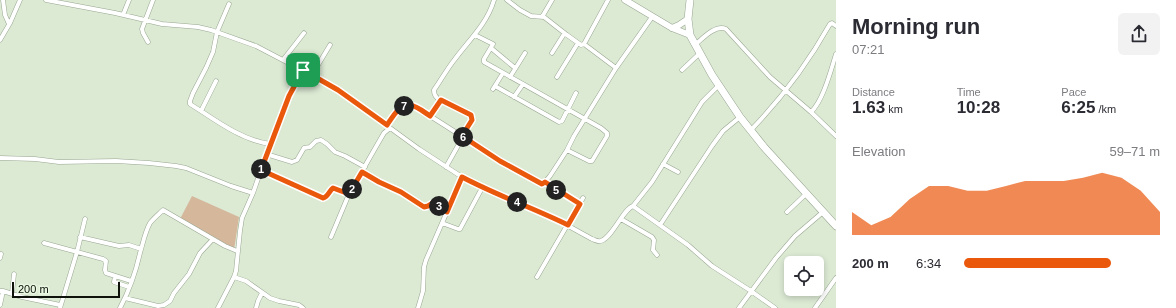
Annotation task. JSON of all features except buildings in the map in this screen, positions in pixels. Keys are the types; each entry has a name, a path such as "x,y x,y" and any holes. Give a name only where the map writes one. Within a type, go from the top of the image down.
{"highway":[{"path":"690,0 688,19 690,35 712,75 740,116 764,147 836,226"}],"main road":[{"path":"625,0 672,28 690,35"},
{"path":"672,28 688,19"}],"street":[{"path":"3,0 5,15 9,24"},
{"path":"0,40 20,0"},
{"path":"46,0 162,24 198,27 256,46 338,90 388,127 462,177 482,188 522,204 568,225 592,239 599,241 605,238 652,182 702,102 720,85"},
{"path":"123,15 129,0"},
{"path":"148,42 142,31 153,0"},
{"path":"507,0 531,16 542,17 555,25 578,43 582,45 584,44 616,68"},
{"path":"542,17 552,0"},
{"path":"584,44 608,0"},
{"path":"446,167 472,120 471,115 434,96 434,90 455,59 475,34 487,16 494,1"},
{"path":"229,4 217,32 213,52 192,93 190,104 236,132 259,143 270,144"},
{"path":"331,237 349,194 400,108 406,105 413,106 430,116 506,165 542,184 545,182 567,150 584,119 616,68 652,17"},
{"path":"751,130 786,90 830,24 832,23 836,26"},
{"path":"696,44 716,29 724,28 770,77 811,112 836,136"},
{"path":"283,60 304,33"},
{"path":"475,34 493,45 484,59 484,62 601,128 607,133 607,136 597,154 590,162 567,150"},
{"path":"552,53 563,35 567,34"},
{"path":"557,77 578,43"},
{"path":"312,75 330,45"},
{"path":"491,48 515,68"},
{"path":"510,77 525,53"},
{"path":"682,70 700,53"},
{"path":"811,112 816,107 826,84 836,54"},
{"path":"218,308 234,277 237,267 237,251 241,221 289,96 303,70"},
{"path":"503,73 494,88 560,122 562,121 576,93"},
{"path":"201,111 216,81"},
{"path":"514,97 523,84"},
{"path":"430,116 441,100"},
{"path":"660,226 712,146 723,131 740,116"},
{"path":"266,154 292,162 297,160 304,148 310,146 316,141 321,140 335,152 365,168"},
{"path":"0,158 35,159 59,162 116,161 176,166 253,193"},
{"path":"664,164 678,172"},
{"path":"261,170 323,198 326,197 333,188 349,194"},
{"path":"362,172 401,192 424,207 433,203 447,212"},
{"path":"418,308 423,291 424,267 426,260 462,177"},
{"path":"545,182 580,204"},
{"path":"442,223 460,229 482,188"},
{"path":"787,212 807,193"},
{"path":"537,277 583,198"},
{"path":"633,206 688,245 712,266 775,308"},
{"path":"120,308 129,287 150,224 163,210 225,246 237,251"},
{"path":"739,308 776,258 795,236 823,212"},
{"path":"0,306 2,291 60,307 77,252 85,219"},
{"path":"621,219 652,237 654,240 653,250 657,255"},
{"path":"80,238 119,246 129,245 141,249"},
{"path":"125,298 158,306 167,304 189,274 200,253 213,239"},
{"path":"44,243 105,260 105,272 131,280"},
{"path":"12,293 14,274"},
{"path":"114,276 114,282 129,287"},
{"path":"234,277 246,281 262,293 278,301 299,305 303,308"},
{"path":"815,308 836,278"},
{"path":"256,308 262,293"}],"shaded area":[{"path":"192,196 239,217 234,250 180,219"}],"route":[{"path":"303,70 338,90 387,125 400,108 406,105 413,106 430,116 441,100 466,112 473,118 462,136 531,179 542,184 545,182 580,204 568,225 541,212 482,188 462,177 447,212 433,203 424,207 401,192 362,172 349,194 333,188 326,197 323,198 261,170 282,112 303,70"}]}
